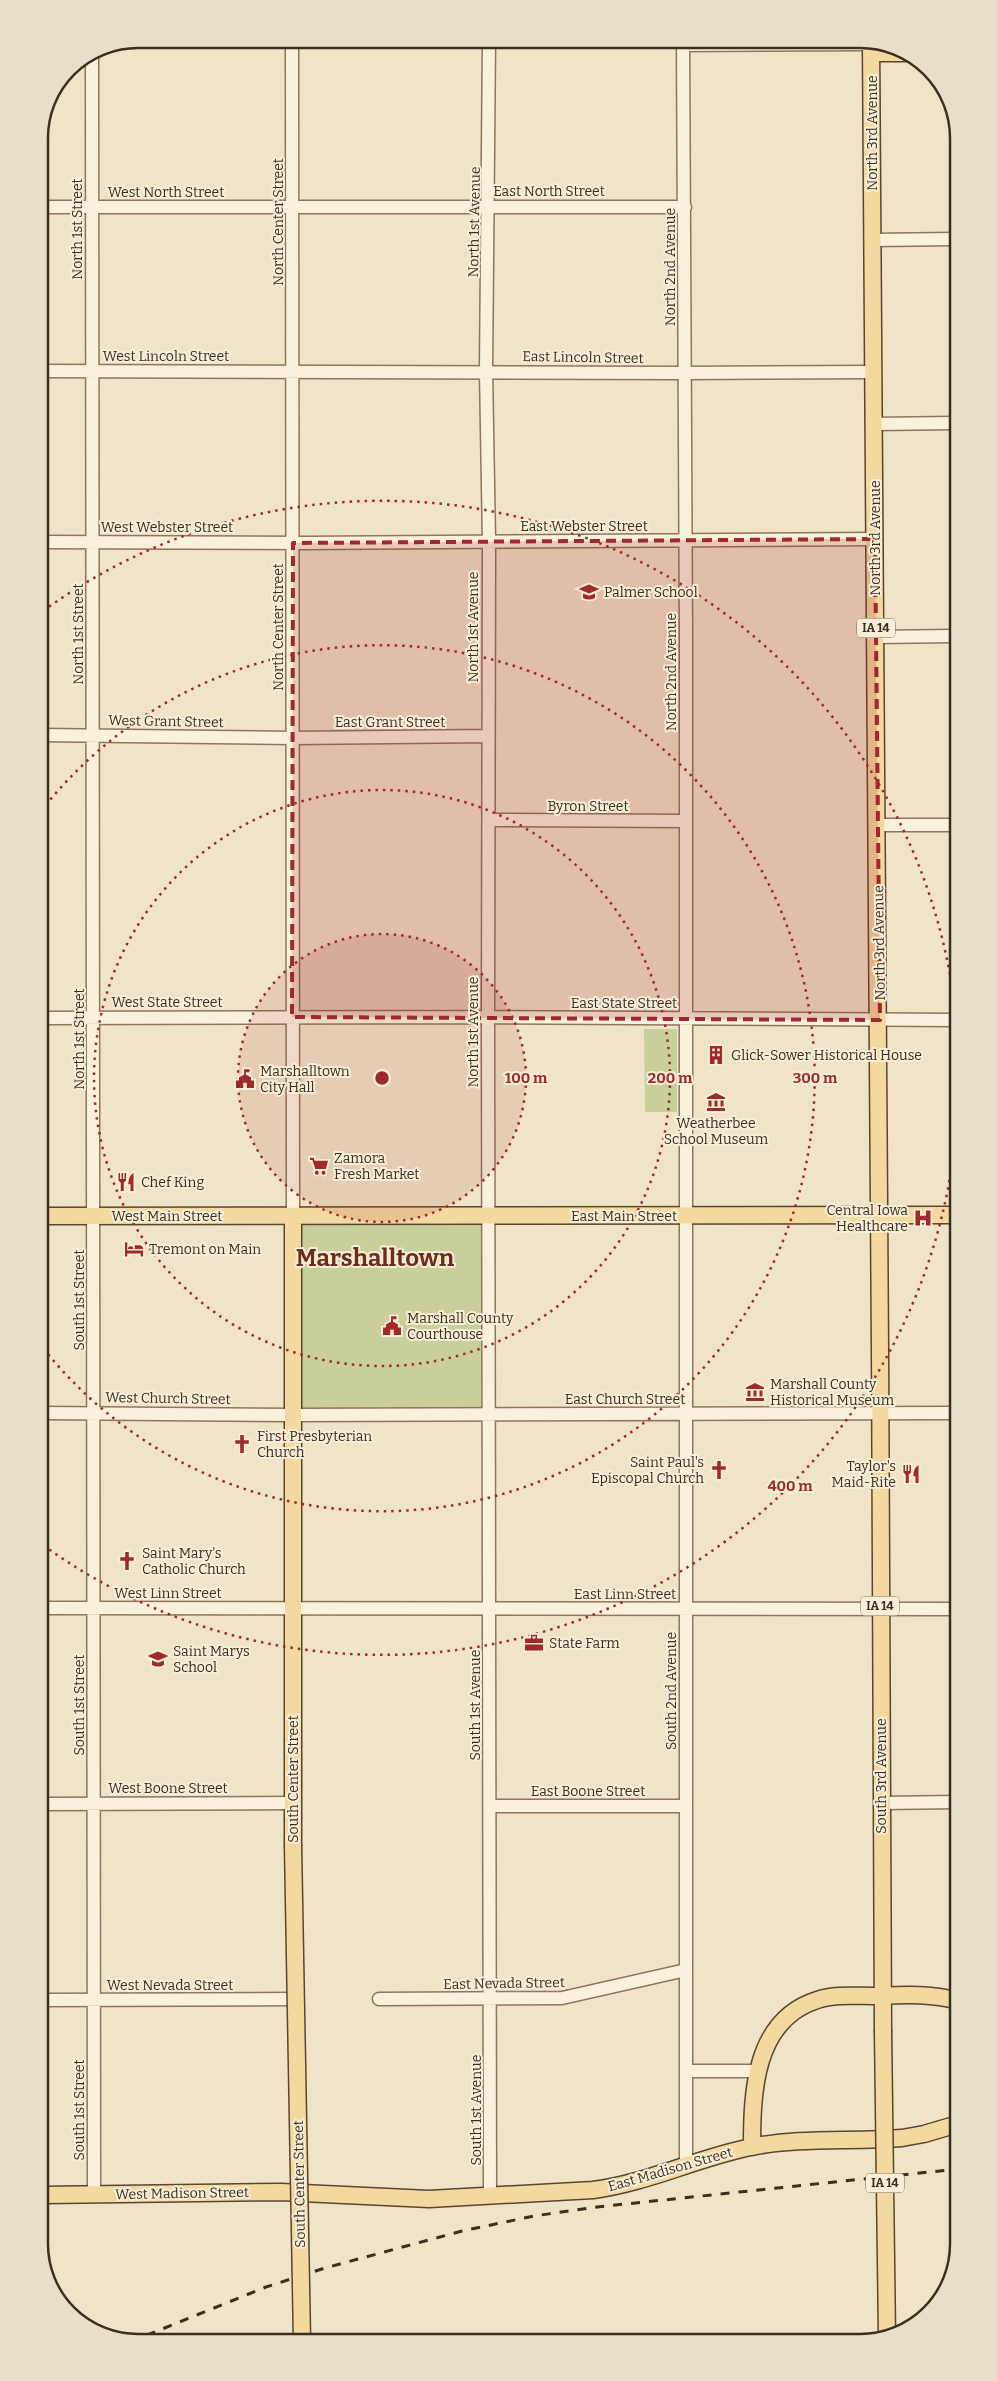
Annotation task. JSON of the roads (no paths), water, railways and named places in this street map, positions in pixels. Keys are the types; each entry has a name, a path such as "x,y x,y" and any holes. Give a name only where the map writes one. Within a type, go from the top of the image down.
{"main road":[{"name":"North 3rd Avenue","path":"871,49 880,1020 880,1216"},
{"name":"East Main Street","path":"293,1216 950,1215"},
{"name":"West Main Street","path":"48,1216 293,1216"},
{"name":"South Center Street","path":"293,1216 293,1845 302,2333"},
{"name":"South 3rd Avenue","path":"880,1216 881,1803 888,2329"},
{"path":"752,2147 752,2103 757,2071 784,2020 801,2007 831,1996 927,1996 950,2000"},
{"name":"East Madison Street","path":"320,2193 376,2198 429,2199 616,2187 752,2147 789,2143 902,2138 950,2126"},
{"name":"West Madison Street","path":"48,2195 320,2193"}],"street":[{"name":"North Center Street","path":"292,48 293,1216"},
{"name":"North 1st Avenue","path":"489,48 486,371 489,541 489,1215"},
{"name":"North 2nd Avenue","path":"683,48 685,207 686,1216"},
{"name":"North 1st Street","path":"92,61 94,1216"},
{"name":"East North Street","path":"293,206 685,207"},
{"name":"West North Street","path":"48,207 293,206"},
{"path":"873,240 950,240"},
{"name":"West Lincoln Street","path":"48,371 292,371"},
{"name":"East Lincoln Street","path":"292,371 874,372"},
{"path":"874,424 950,423"},
{"name":"East Webster Street","path":"293,542 875,539"},
{"name":"West Webster Street","path":"48,542 293,542"},
{"path":"876,637 950,636"},
{"name":"West Grant Street","path":"48,735 292,738"},
{"name":"East Grant Street","path":"292,738 488,736"},
{"name":"Byron Street","path":"489,820 686,821"},
{"path":"877,825 950,825"},
{"name":"West State Street","path":"48,1018 292,1017"},
{"name":"East State Street","path":"292,1017 950,1020"},
{"name":"South 1st Avenue","path":"489,1215 490,2195"},
{"name":"South 1st Street","path":"94,1216 94,2194"},
{"name":"South 2nd Avenue","path":"686,1216 686,2165"},
{"name":"East Church Street","path":"293,1415 950,1412"},
{"name":"West Church Street","path":"48,1413 293,1415"},
{"name":"West Linn Street","path":"48,1608 294,1608"},
{"name":"East Linn Street","path":"294,1608 950,1609"},
{"path":"881,1803 950,1802"},
{"name":"West Boone Street","path":"48,1804 293,1803"},
{"name":"East Boone Street","path":"490,1806 686,1806"},
{"name":"East Nevada Street","path":"379,1999 562,1998 686,1970"},
{"name":"West Nevada Street","path":"48,2000 296,1999"},
{"path":"686,2072 757,2071"}],"railway":[{"path":"152,2333 266,2287 325,2268 462,2231 534,2216 597,2207 950,2170"}],"place":[{"name":"Palmer School","path":"589,592"},
{"name":"Glick-Sower Historical House","path":"716,1055"},
{"name":"Marshalltown City Hall","path":"245,1079"},
{"name":"Weatherbee School Museum","path":"716,1102"},
{"name":"Zamora Fresh Market","path":"319,1166"},
{"name":"Chef King","path":"126,1182"},
{"name":"Central Iowa Healthcare","path":"923,1218"},
{"name":"Tremont on Main","path":"134,1249"},
{"name":"Marshall County Courthouse","path":"392,1326"},
{"name":"Marshall County Historical Museum","path":"755,1392"},
{"name":"First Presbyterian Church","path":"242,1444"},
{"name":"Saint Paul's Episcopal Church","path":"719,1470"},
{"name":"Taylor's Maid-Rite","path":"911,1474"},
{"name":"Saint Mary's Catholic Church","path":"127,1561"},
{"name":"State Farm","path":"534,1643"},
{"name":"Saint Marys School","path":"158,1659"}],"district":[{"name":"Marshalltown","path":"375,1258"}]}
